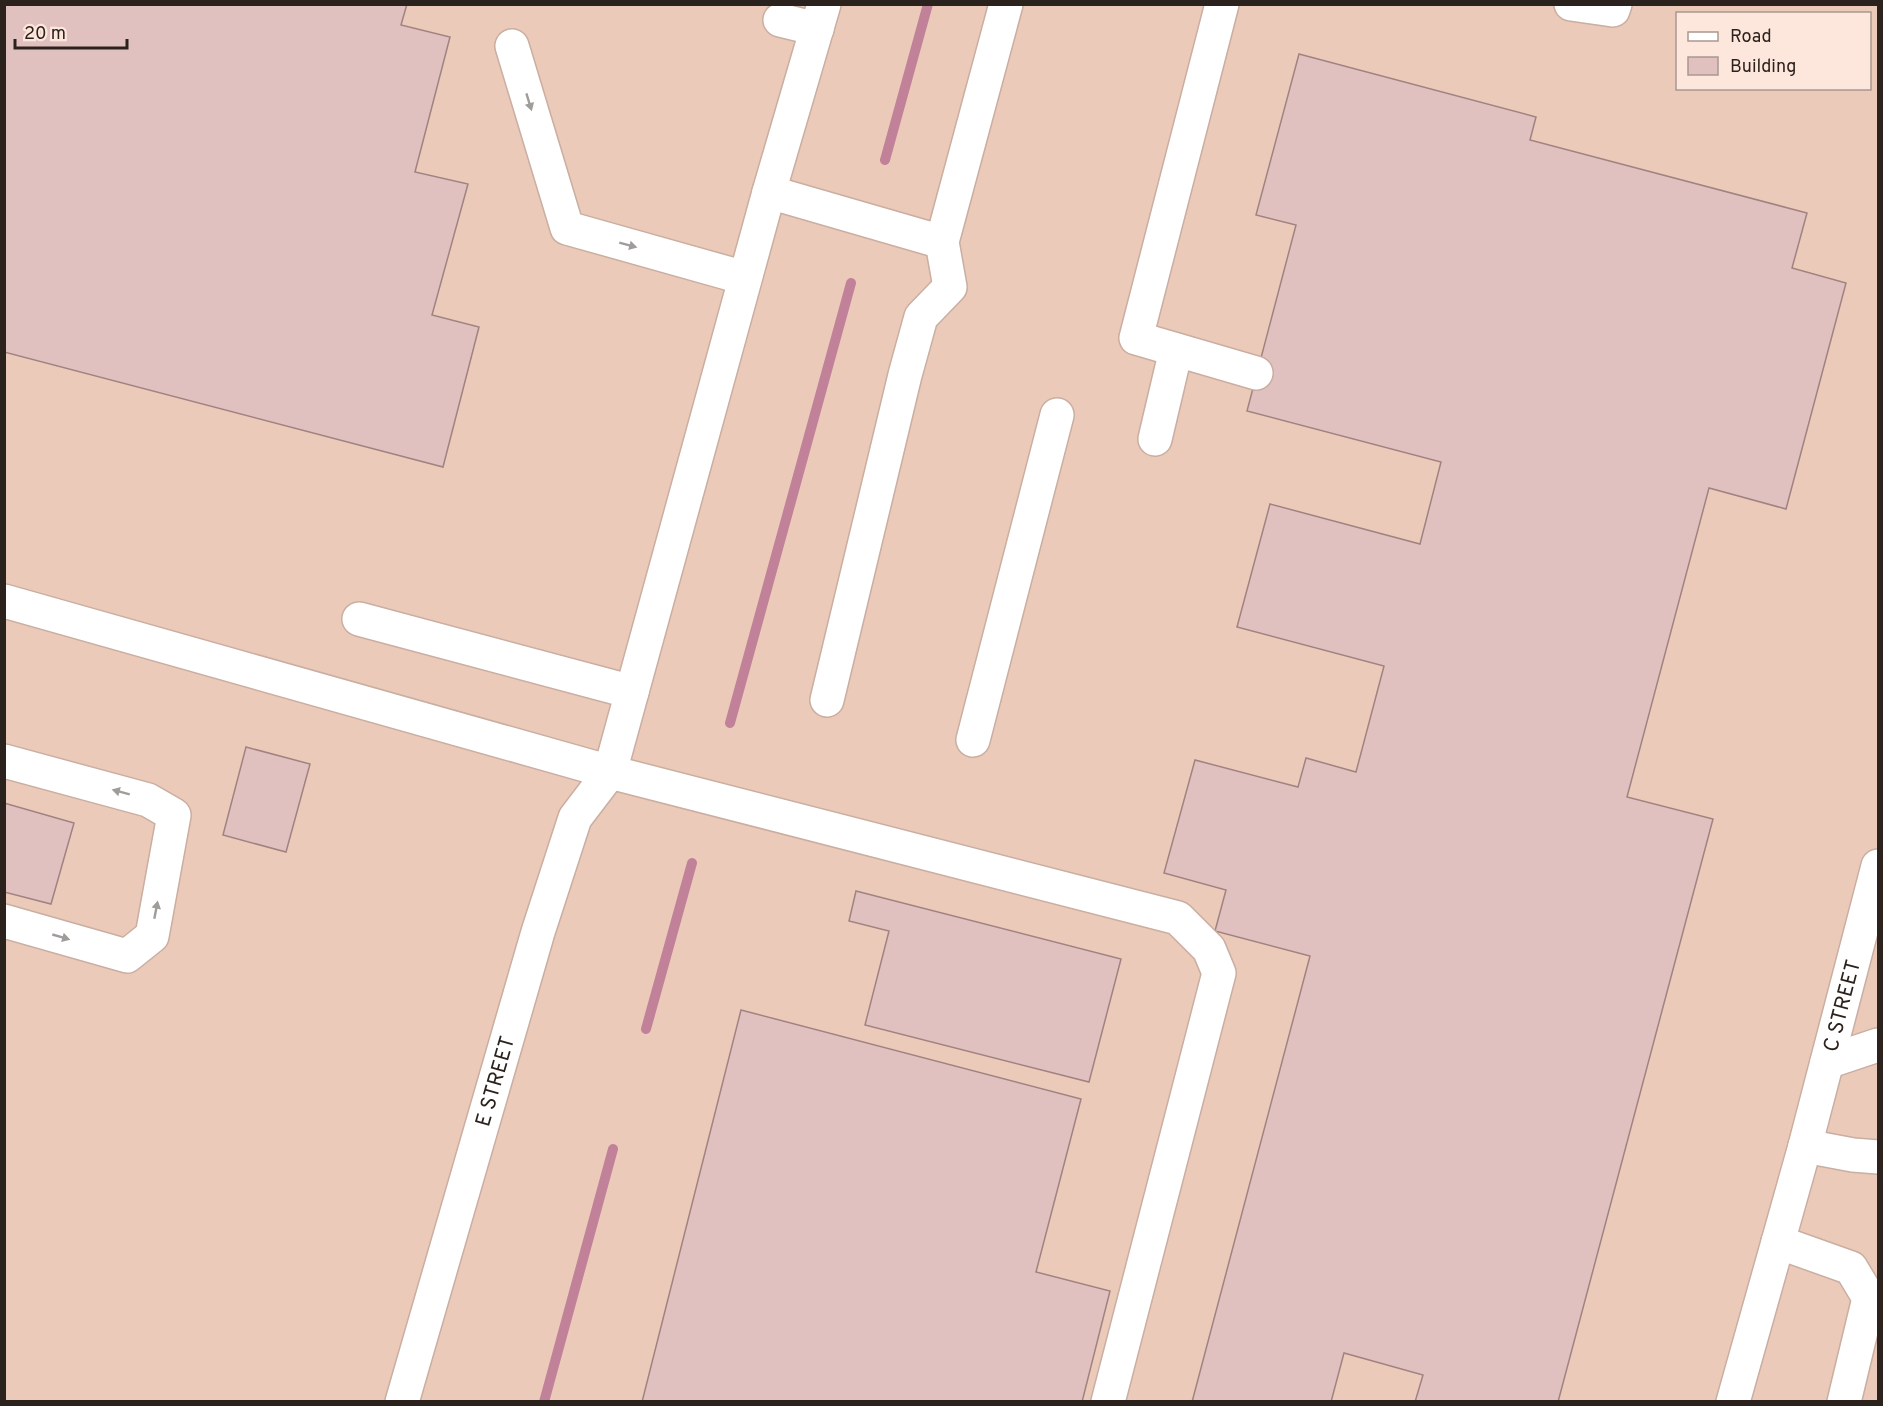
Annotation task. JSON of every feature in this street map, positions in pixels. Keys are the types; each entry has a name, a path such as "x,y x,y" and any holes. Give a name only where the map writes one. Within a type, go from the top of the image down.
{"street":[{"path":"827,700 921,317 950,286 942,242 1006,4"},
{"path":"1222,4 1136,338 1256,373"},
{"path":"1571,4 1613,10 1616,4"},
{"path":"610,772 769,192 775,126 820,17 780,20"},
{"path":"512,46 567,228 746,278"},
{"path":"769,192 942,242"},
{"path":"1155,440 1176,350"},
{"path":"974,740 1057,414"},
{"path":"4,601 610,772 1178,918 1209,949 1219,973 1108,1401"},
{"path":"359,619 632,692"},
{"path":"4,761 147,800 174,815 152,936 127,956 4,921"},
{"name":"E STREET","path":"402,1401 538,932 575,818 610,772"},
{"name":"C STREET","path":"1733,1401 1805,1146 1878,866"},
{"path":"1827,1062 1878,1045"},
{"path":"1805,1146 1853,1155 1878,1156"},
{"path":"1778,1242 1851,1268 1869,1298 1844,1401"}],"shaded area":[{"path":"5,5 1878,5 1878,1401 5,1401"}],"building":[{"path":"4,4 407,4 401,25 450,37 415,172 468,184 432,315 479,327 443,467 4,352"},
{"path":"1299,54 1536,117 1530,140 1807,213 1792,268 1846,283 1786,509 1709,488 1627,797 1713,819 1558,1402 1415,1402 1423,1375 1344,1353 1331,1402 1192,1402 1310,956 1215,931 1226,890 1164,873 1195,760 1298,787 1306,758 1356,772 1384,666 1237,627 1270,504 1420,544 1441,462 1247,411 1296,225 1256,215"},
{"path":"246,747 310,764 286,852 223,835"},
{"path":"4,803 74,823 51,904 4,892"},
{"path":"856,891 1121,959 1089,1082 865,1025 889,931 849,921"},
{"path":"741,1010 1081,1099 1036,1272 1110,1291 1082,1402 642,1402"}],"waterway":[{"path":"885,160 928,4"},
{"path":"730,723 851,283"},
{"path":"646,1029 692,863"},
{"path":"544,1402 613,1149"}]}
